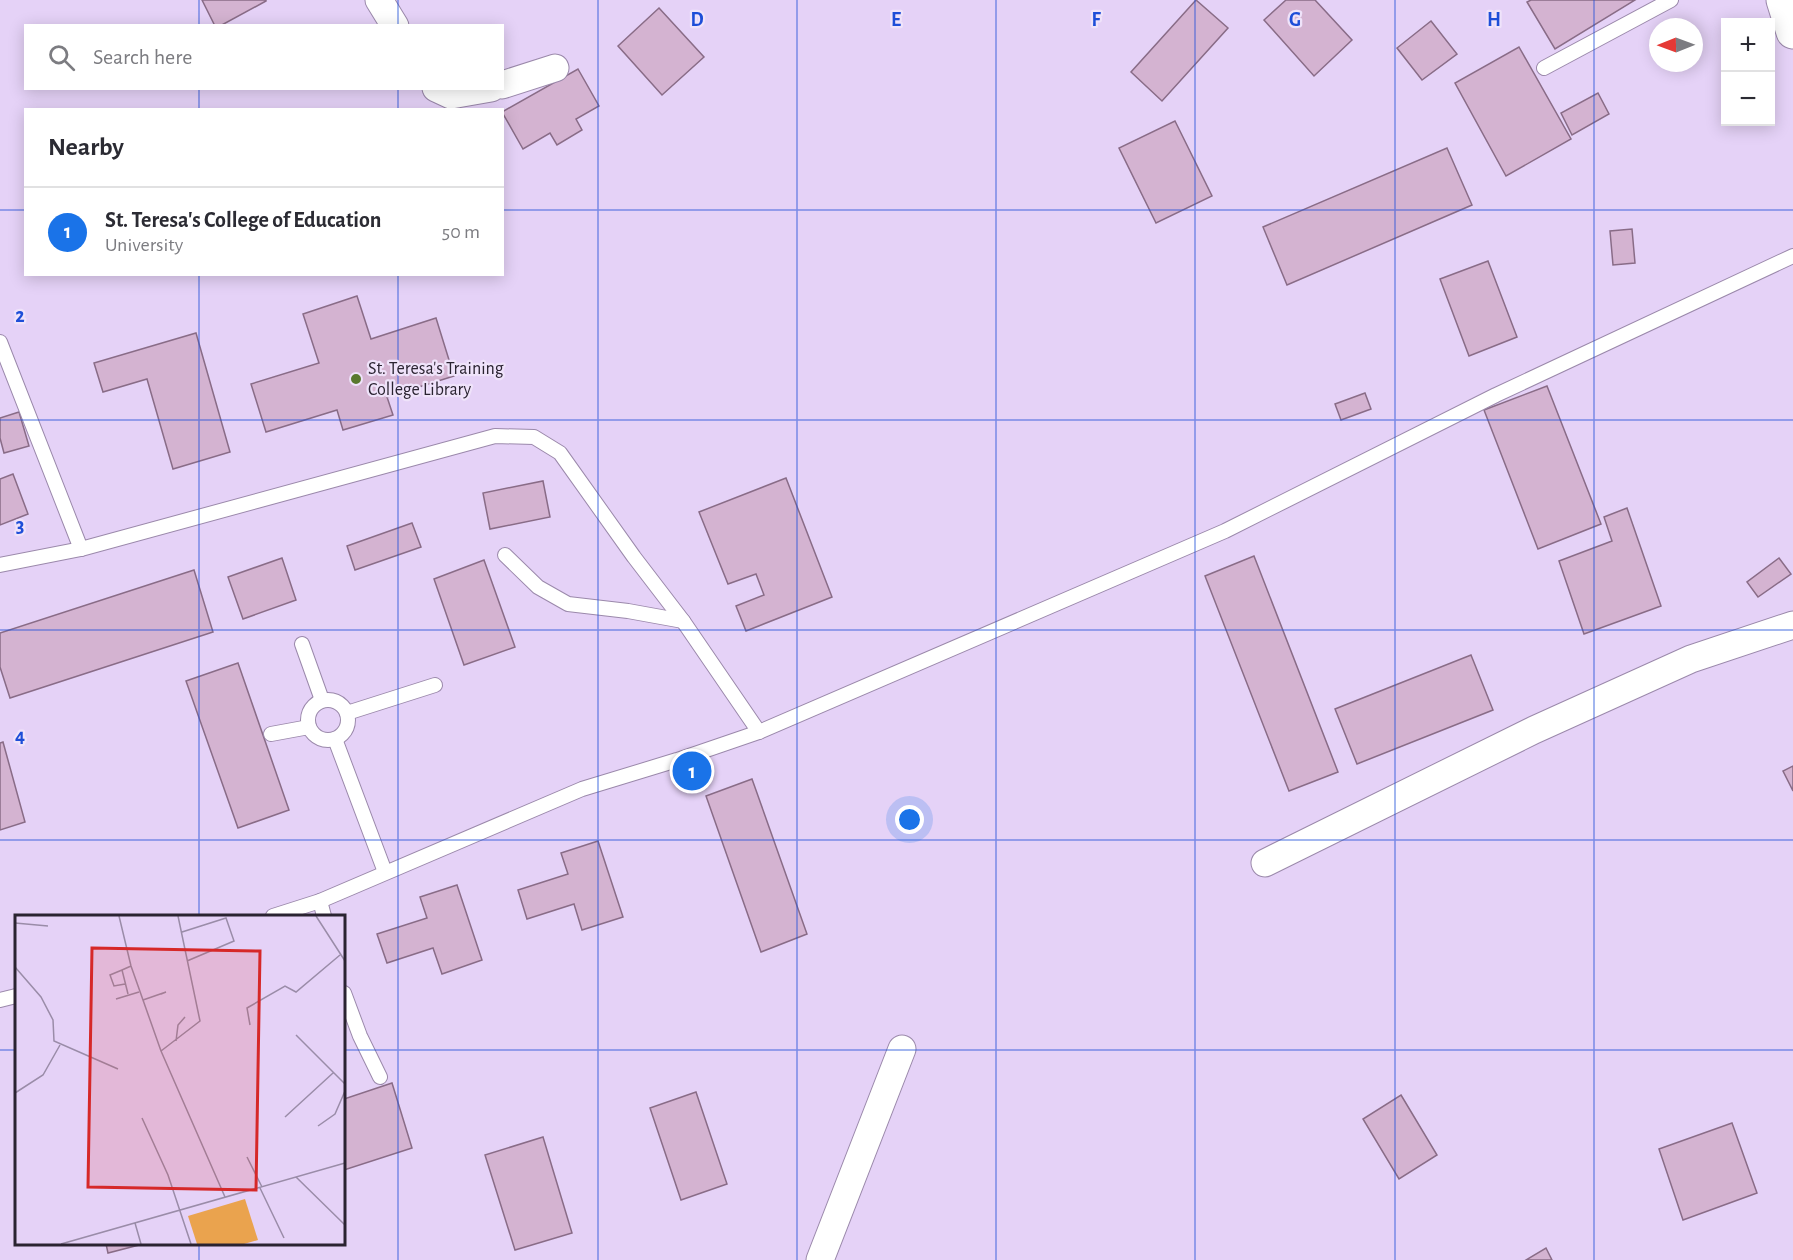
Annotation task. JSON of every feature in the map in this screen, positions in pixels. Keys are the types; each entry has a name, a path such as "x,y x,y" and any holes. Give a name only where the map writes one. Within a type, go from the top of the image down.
{"main road":[{"path":"1783,0 1793,32"}],"street":[{"path":"380,0 394,24"},
{"path":"504,84 555,68"},
{"path":"440,90 451,95 479,90"},
{"path":"1265,863 1534,730 1691,659 1793,625"},
{"path":"820,1260 902,1049"}],"lane":[{"path":"1544,68 1671,0"},
{"path":"276,915 320,901 582,789 678,760 759,732 1225,531 1496,395 1793,256"},
{"path":"0,342 81,549"},
{"path":"0,565 81,549 495,436 534,437 560,453 683,621 759,732"},
{"path":"505,555 538,587 568,604 628,611 683,621"},
{"path":"302,644 322,700"},
{"path":"347,713 435,685"},
{"path":"322,700 337,702 347,713 349,721 346,729 335,739 319,739 309,727 310,711 322,700"},
{"path":"272,734 309,727"},
{"path":"335,739 385,872"},
{"path":"320,901 324,915"},
{"path":"0,1000 15,996"},
{"path":"345,996 360,1036 380,1077"}],"building":[{"path":"202,0 266,0 224,24 214,24"},
{"path":"1196,0 1228,28 1162,101 1131,72"},
{"path":"1286,0 1315,0 1352,40 1314,76 1264,20"},
{"path":"1531,0 1635,0 1555,49 1527,2"},
{"path":"659,8 704,57 662,95 618,46"},
{"path":"1431,21 1457,54 1422,80 1397,48"},
{"path":"1519,47 1571,139 1506,176 1455,83"},
{"path":"578,69 599,106 576,119 582,130 557,145 550,133 523,149 504,116 504,111"},
{"path":"1598,93 1609,114 1572,135 1561,113"},
{"path":"1175,121 1212,196 1156,223 1119,148"},
{"path":"1447,148 1472,205 1287,285 1263,227"},
{"path":"1632,229 1635,263 1613,265 1610,231"},
{"path":"1488,261 1517,337 1469,356 1440,279"},
{"path":"357,296 371,339 436,318 454,376 387,397 393,415 343,430 337,410 266,432 251,384 319,363 303,314"},
{"path":"196,333 230,452 173,469 147,379 103,392 94,363"},
{"path":"1547,386 1601,524 1538,549 1484,410"},
{"path":"1365,393 1371,409 1341,420 1335,404"},
{"path":"19,412 29,446 4,453 0,438 0,418"},
{"path":"13,474 28,514 0,525 0,479"},
{"path":"786,478 832,597 746,631 736,606 764,595 756,574 728,584 699,512"},
{"path":"543,481 550,517 490,529 483,493"},
{"path":"1627,508 1661,606 1584,634 1559,561 1612,541 1604,517"},
{"path":"412,523 421,547 355,570 347,546"},
{"path":"1254,556 1338,772 1289,791 1205,576"},
{"path":"282,558 296,600 243,619 228,577"},
{"path":"1779,558 1791,574 1758,597 1747,582"},
{"path":"484,560 515,647 464,665 434,579"},
{"path":"194,570 213,632 10,698 0,667 0,633"},
{"path":"1471,655 1493,710 1357,764 1335,709"},
{"path":"238,663 289,810 238,828 186,681"},
{"path":"3,742 25,822 0,830 0,743"},
{"path":"1793,766 1793,791 1783,771"},
{"path":"752,779 807,934 761,952 706,796"},
{"path":"598,841 623,917 582,930 574,904 527,919 518,890 568,874 561,853"},
{"path":"457,885 482,960 442,974 433,948 387,963 377,934 427,918 420,897"},
{"path":"392,1083 412,1148 345,1170 345,1099"},
{"path":"696,1092 727,1184 681,1200 650,1108"},
{"path":"1401,1095 1437,1155 1399,1179 1363,1119"},
{"path":"1732,1123 1757,1193 1683,1220 1659,1149"},
{"path":"543,1137 572,1233 515,1250 485,1155"},
{"path":"106,1245 139,1245 108,1253"},
{"path":"1546,1248 1552,1260 1526,1260"}],"place":[{"name":"St. Teresa's Training College Library","path":"356,379"},
{"name":"St. Teresa's College of Education","path":"692,771"}]}
